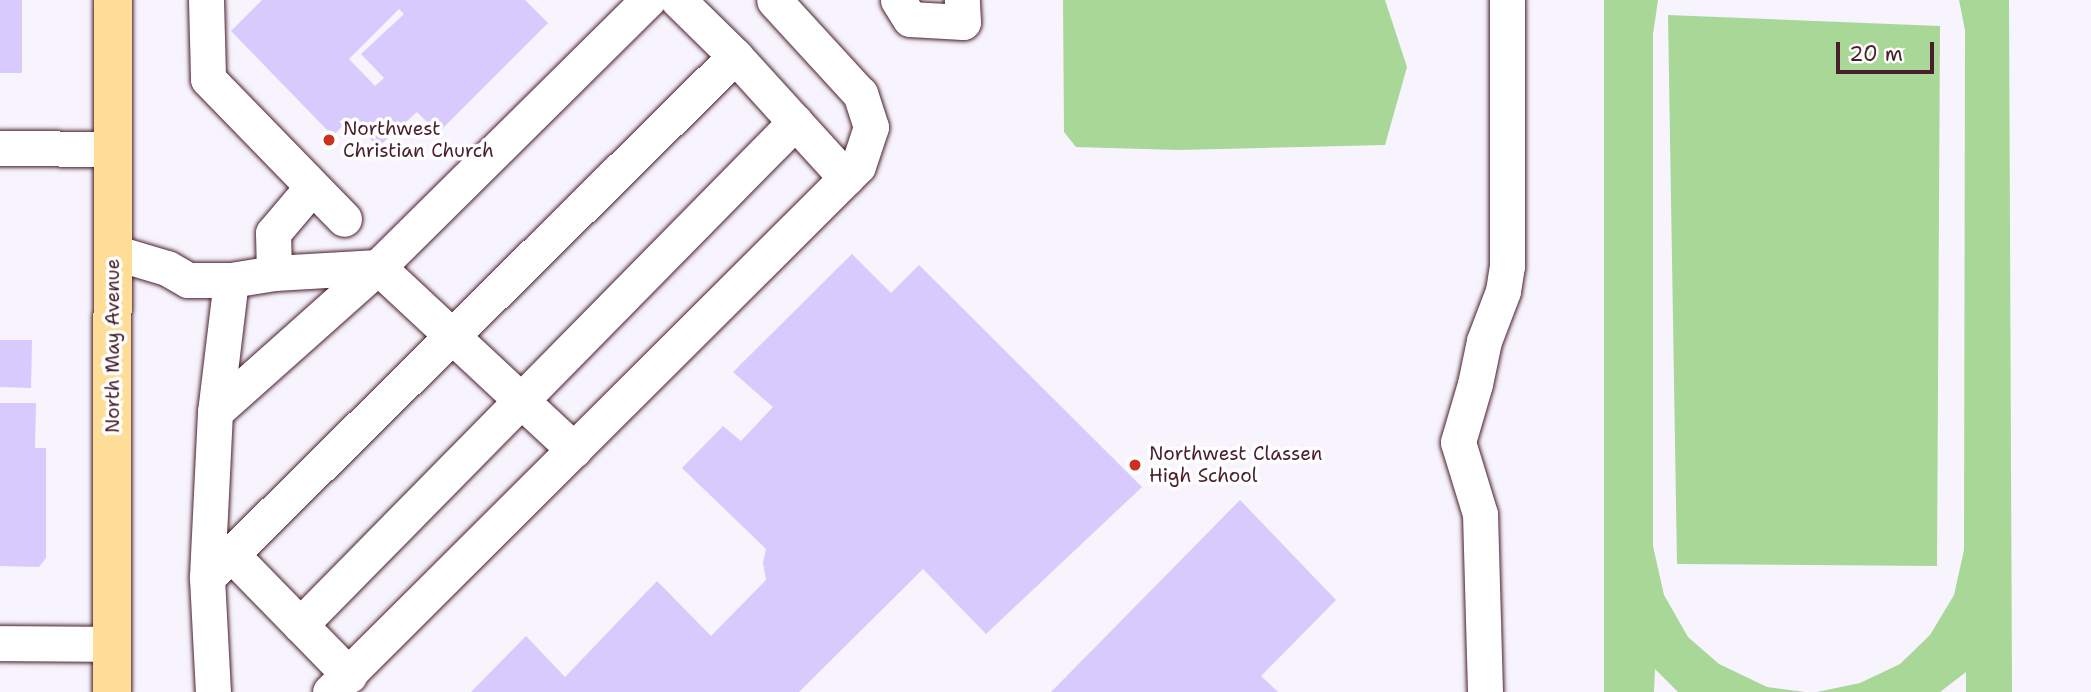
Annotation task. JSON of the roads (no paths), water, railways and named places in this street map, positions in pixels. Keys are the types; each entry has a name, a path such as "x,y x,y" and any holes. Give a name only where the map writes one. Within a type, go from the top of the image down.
{"main road":[{"name":"North May Avenue","path":"111,692 113,0"}],"street":[{"path":"206,0 208,79 344,219"},
{"path":"215,412 378,267 648,0"},
{"path":"678,0 735,56 845,178"},
{"path":"219,567 300,625 340,683 858,166 871,127 860,94 774,0"},
{"path":"898,0 910,19 963,22 962,0"},
{"path":"1485,692 1480,514 1458,442 1484,341 1503,291 1507,266 1507,0"},
{"path":"219,567 735,56"},
{"path":"300,625 795,122"},
{"path":"0,148 113,149"},
{"path":"274,273 273,233 312,187"},
{"path":"113,253 167,268 188,280 231,280 274,273 378,267 573,450"},
{"path":"213,692 219,567 215,412 231,280"},
{"path":"0,643 111,644"}],"place":[{"name":"Northwest Christian Church","path":"329,140"},
{"name":"Northwest Classen High School","path":"1135,465"}]}
